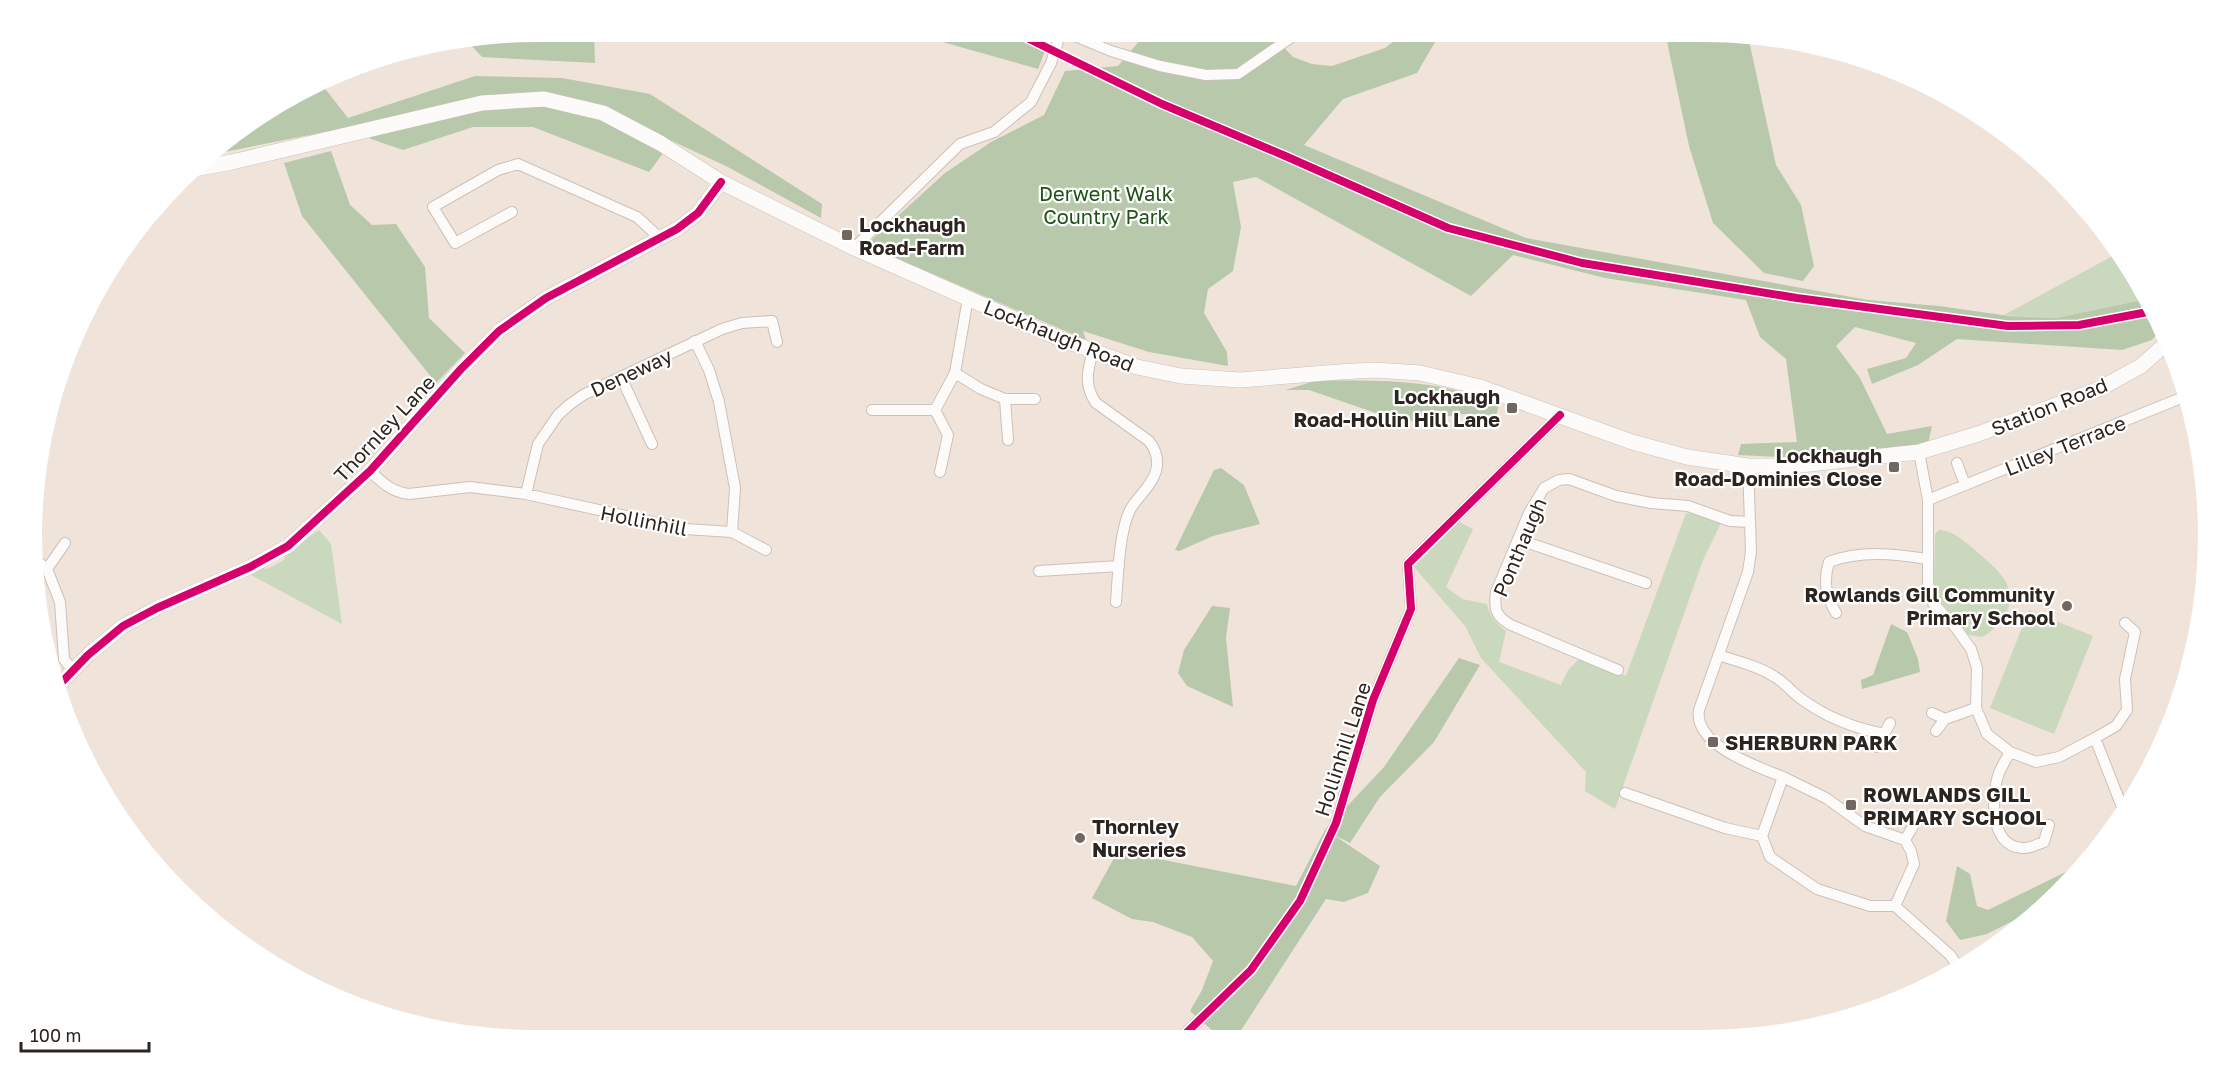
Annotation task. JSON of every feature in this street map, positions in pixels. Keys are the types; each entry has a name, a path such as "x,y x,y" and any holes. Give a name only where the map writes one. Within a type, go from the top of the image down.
{"main road":[{"name":"Lockhaugh Road","path":"209,166 482,103 544,99 603,113 660,143 721,182 854,248 1093,352 1137,367 1170,374 1240,380 1362,371 1420,373 1480,387 1632,442 1687,457 1748,466"},
{"name":"Station Road","path":"1748,466 1791,466 1919,452 1978,434 2099,389 2141,366 2161,350"}],"street":[{"path":"854,248 960,144 994,132 1031,102 1058,42"},
{"path":"1086,42 1160,66 1206,75 1238,74 1284,42"},
{"path":"512,212 455,243 433,207 498,170 518,164 638,217 660,239"},
{"name":"Thornley Lane","path":"64,680 72,670 123,626 157,608 250,567 288,546 370,471 461,369 499,331 546,298 660,239 698,213 721,182"},
{"path":"935,410 955,374 968,298"},
{"name":"Deneway","path":"526,495 538,444 558,415 583,395 695,341 742,323 772,321 777,342"},
{"path":"695,341 710,370 719,402 735,488 732,532 766,550"},
{"path":"1093,352 1088,368 1087,382 1090,394 1096,403 1149,441 1156,455 1156,473 1130,509 1125,522 1116,602"},
{"path":"955,374 1005,399 1035,399"},
{"path":"621,377 652,444"},
{"path":"1005,399 1008,440"},
{"name":"Lilley Terrace","path":"1928,500 2178,399"},
{"path":"872,410 935,410"},
{"path":"935,410 948,435 940,472"},
{"name":"Hollinhill Lane","path":"1189,1030 1251,970 1302,896 1336,823 1373,700 1411,609 1408,564 1560,415"},
{"path":"1919,452 1928,500 1928,584 1933,603 1956,627 1971,649 1977,668 1976,708 1987,734 2010,752 2036,762 2059,757 2116,726 2127,710 2125,679 2135,632 2126,623"},
{"path":"1957,463 1965,485"},
{"path":"1748,466 1751,551 1748,572 1699,710 1700,726 1714,742 1746,762 1784,777 1826,798 1865,826 1905,840 1914,864 1895,906"},
{"name":"Hollinhill","path":"370,471 392,490 401,493 470,487 526,495 685,528 732,532"},
{"name":"Ponthaugh","path":"1618,670 1500,618 1494,605 1496,592 1520,540 1529,513 1544,488 1559,480 1569,479 1616,496 1651,503 1688,506 1730,521 1749,522"},
{"path":"1520,540 1646,583"},
{"path":"47,569 65,543"},
{"path":"1836,613 1827,599 1825,575 1829,562 1841,557 1885,553 1927,559"},
{"path":"43,566 47,569 60,602 64,659 72,670"},
{"path":"1039,571 1119,566"},
{"path":"1719,655 1775,677 1800,698 1824,713 1860,729 1884,734"},
{"path":"1936,731 1945,719 1976,708"},
{"path":"1932,713 1945,719"},
{"path":"1877,747 1890,723"},
{"path":"2095,738 2120,802"},
{"path":"2010,752 1999,774 1993,804 1999,833 2010,845 2023,849 2044,842"},
{"path":"1784,777 1762,836 1770,857 1817,889 1870,906 1895,906 1955,962"},
{"path":"1625,793 1725,828 1762,836"},
{"path":"1905,840 1919,816"},
{"path":"2049,825 2044,842 2051,853"}],"green space":[{"path":"594,42 595,63 482,57 472,46 504,43"},
{"path":"942,42 1048,42 1038,69"},
{"name":"Derwent Walk Country Park","path":"1138,42 1279,42 1293,57 1312,64 1332,66 1385,48 1393,42 1435,42 1417,73 1343,99 1304,145 1526,238 1868,300 1939,306 2009,316 2056,318 2138,301 2155,336 2152,340 2122,350 1957,339 1918,365 1872,384 1867,369 1906,358 1916,343 1855,327 1836,346 1860,378 1887,434 1932,426 1928,444 1804,458 1738,455 1741,444 1797,442 1786,359 1760,337 1746,300 1605,278 1513,255 1471,296 1256,177 1233,182 1241,227 1233,271 1208,289 1204,313 1227,352 1228,366 1149,352 1083,331 1086,340 866,245 945,173 991,142 1044,115 1065,71 1118,66"},
{"path":"1667,42 1750,44 1776,165 1801,205 1814,266 1803,281 1764,273 1713,223 1689,146"},
{"path":"475,76 562,78 650,94 822,204 821,218 726,166 672,141 649,172 533,127 473,127 403,150 371,139 355,126 226,152 289,108 326,90 348,118"},
{"path":"331,151 350,205 372,225 396,224 425,267 429,318 465,353 436,383 302,216 284,163"},
{"path":"2111,257 2138,301 2056,318 2004,315"},
{"path":"1315,381 1386,381 1432,386 1477,396 1499,405 1496,416 1465,414 1402,422 1309,390 1285,390"},
{"path":"1221,468 1244,485 1260,524 1213,536 1179,551 1175,550 1214,470"},
{"path":"1686,513 1704,515 1721,523 1703,560 1615,809 1585,791 1586,772 1481,658 1465,626 1414,567 1459,522 1473,529 1446,587 1462,599 1487,604 1494,619 1506,631 1499,662 1561,685 1568,670 1579,659 1626,676"},
{"path":"319,530 331,544 342,624 251,575 262,568 267,569 284,560 285,555"},
{"path":"1939,530 1954,534 1967,544 1996,569 2007,585 2010,594 2007,611 1997,626 1982,637 1969,635 1939,600 1934,589 1935,534"},
{"path":"1212,606 1230,608 1226,638 1233,707 1187,686 1178,673 1184,650"},
{"path":"2029,610 2093,636 2054,734 1990,708"},
{"path":"1891,624 1907,632 1918,659 1920,672 1862,689 1861,680 1873,675"},
{"path":"1459,658 1480,665 1434,742 1380,797 1350,843 1332,834 1380,866 1368,893 1344,902 1326,899 1241,1030 1212,1030 1190,1011 1202,990 1213,961 1192,937 1153,922 1132,919 1092,898 1118,851 1296,886 1325,830 1384,767"},
{"path":"1957,866 1970,874 1977,906 1988,910 2065,872 2015,920 1987,934 1960,940 1946,921"}],"cycle path":[{"path":"1035,42 1162,104 1448,228 1582,263 1797,298 2008,326 2079,325 2144,313"},
{"path":"64,680 88,655 123,626 157,608 250,567 288,546 370,471 461,369 499,331 546,298 677,229 698,213 721,182"},
{"path":"1189,1030 1251,970 1300,901 1336,823 1373,700 1411,609 1408,564 1560,415"}],"place":[{"name":"Lockhaugh Road-Farm","path":"847,235"},
{"name":"Lockhaugh Road-Hollin Hill Lane","path":"1512,408"},
{"name":"Lockhaugh Road-Dominies Close","path":"1894,467"},
{"name":"Rowlands Gill Community Primary School","path":"2067,606"},
{"name":"SHERBURN PARK","path":"1713,742"},
{"name":"ROWLANDS GILL PRIMARY SCHOOL","path":"1851,805"},
{"name":"Thornley Nurseries","path":"1080,838"}]}
